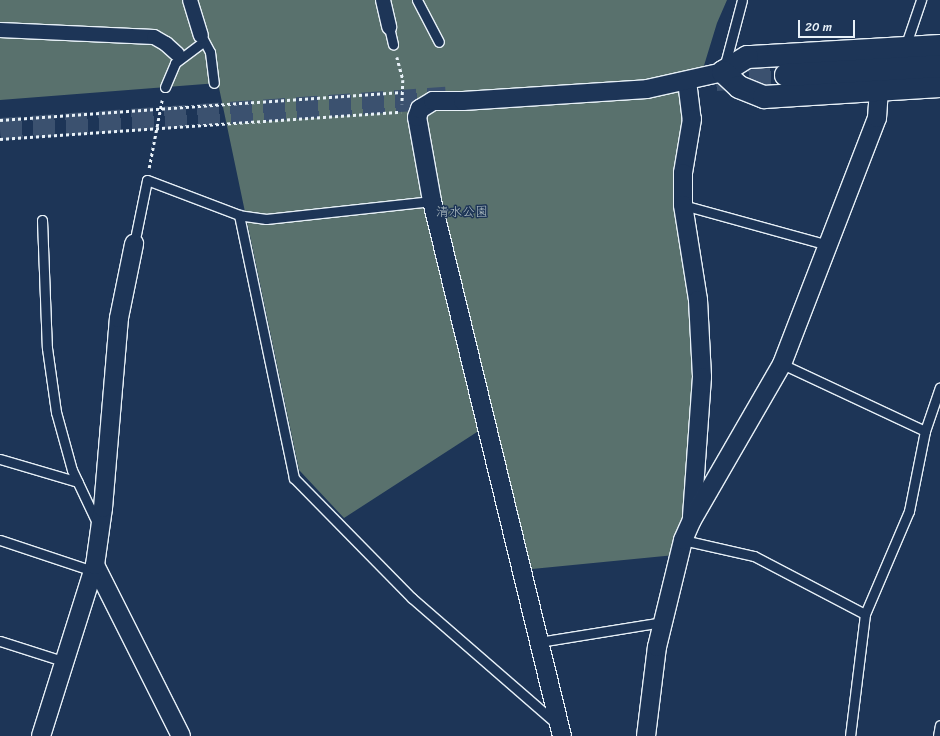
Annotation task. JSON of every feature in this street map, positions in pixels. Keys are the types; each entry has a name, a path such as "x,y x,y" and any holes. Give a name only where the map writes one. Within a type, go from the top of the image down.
{"street":[{"path":"190,0 203,38"},
{"path":"383,0 389,27"},
{"path":"0,30 146,36 166,44 179,56"},
{"path":"561,731 432,200 417,117 420,109 429,102 647,89 723,72 747,57 940,46"},
{"path":"786,75 940,66"},
{"path":"723,72 739,86 764,97 940,86"},
{"path":"687,81 692,119 683,173 683,205 698,300 702,377 698,464 691,506 692,520"},
{"path":"646,736 647,710 663,622 683,540 692,520 782,364 876,118 879,90"},
{"path":"41,736 66,662 94,568 100,530 119,318 134,244"},
{"path":"94,568 181,736"}],"lane":[{"path":"416,0 439,42"},
{"path":"723,72 742,0"},
{"path":"905,47 921,0"},
{"path":"389,27 394,45"},
{"path":"164,87 170,69 179,56 203,38 210,52 214,83"},
{"path":"134,244 147,180 238,215 266,219 432,200"},
{"path":"683,205 828,245"},
{"path":"238,215 294,478 412,598 561,731"},
{"path":"42,220 47,348 56,412 78,482 100,530"},
{"path":"782,364 926,431"},
{"path":"850,736 865,614 909,510 926,431 940,387"},
{"path":"0,459 78,482"},
{"path":"0,540 94,568"},
{"path":"683,540 754,556 865,614"},
{"path":"540,642 663,622"},
{"path":"0,641 66,662"},
{"path":"938,736 940,725"}],"path":[{"path":"0,120 402,92 403,80 394,45"},
{"path":"147,180 158,129 164,87"},
{"path":"0,139 402,112 403,120"}],"green space":[{"name":"清水公園","path":"0,0 727,0 717,23 680,144 698,344 695,453 675,555 532,569 494,421 344,518 299,470 218,83 0,100"}],"tunnel":[{"path":"716,80 786,75"},
{"path":"0,129 446,98"}]}
